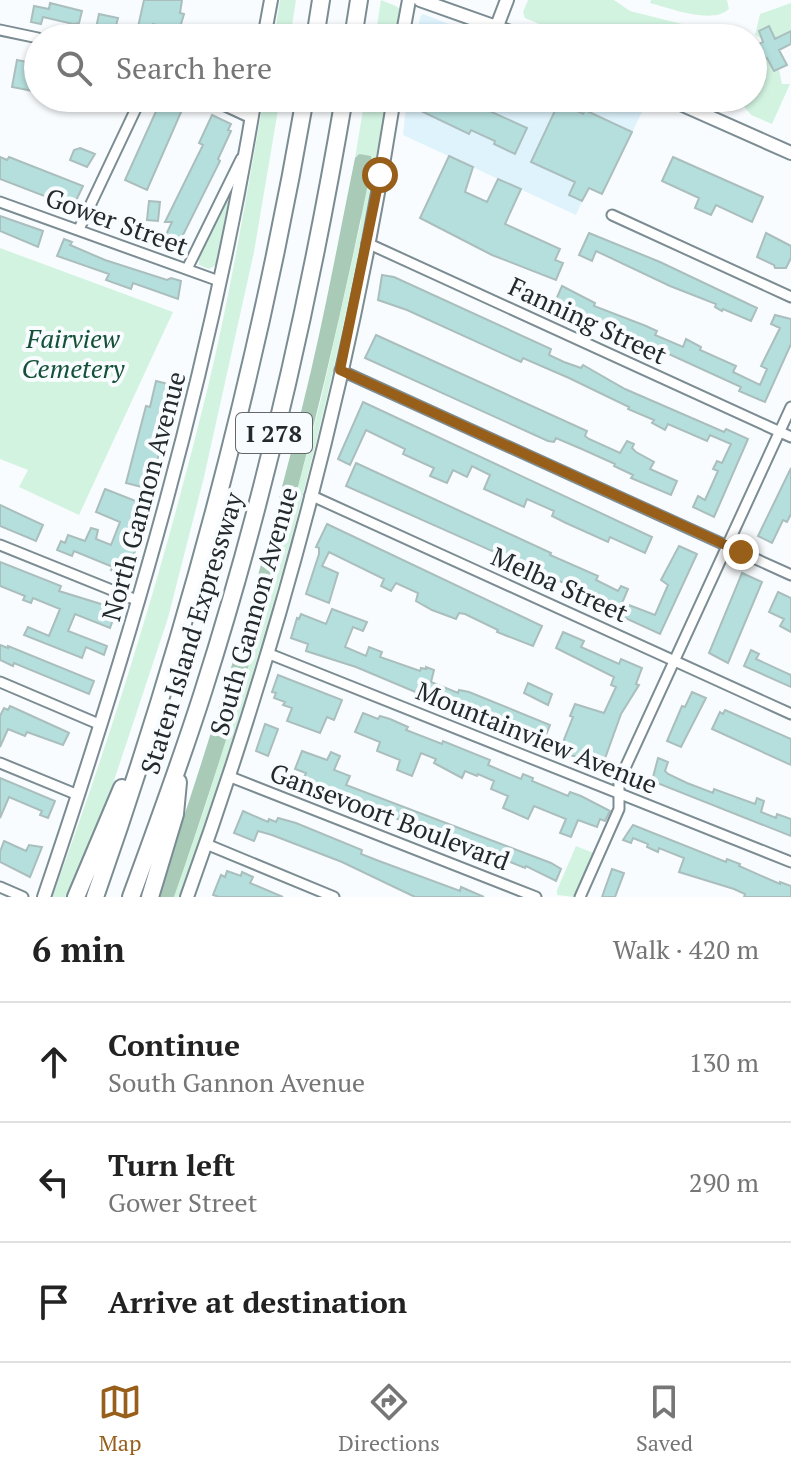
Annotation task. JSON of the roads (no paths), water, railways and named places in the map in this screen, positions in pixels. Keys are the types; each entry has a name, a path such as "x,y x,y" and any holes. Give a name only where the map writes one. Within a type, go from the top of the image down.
{"highway":[{"path":"317,24 321,0"},
{"path":"355,24 359,4"},
{"name":"Staten Island Expressway","path":"95,897 195,578 230,447 274,255 302,112"},
{"name":"Staten Island Expressway","path":"131,897 221,631 272,441 313,262 341,112"},
{"path":"76,897 152,720"},
{"path":"150,897 175,814 179,761"}],"street":[{"path":"267,24 271,0"},
{"path":"405,24 409,0"},
{"path":"420,0 491,24"},
{"path":"498,24 507,0"},
{"path":"0,30 24,35"},
{"path":"79,229 134,112"},
{"path":"238,112 251,118"},
{"name":"North Gannon Avenue","path":"44,897 139,601 182,444 219,281 252,112"},
{"name":"South Gannon Avenue","path":"187,897 267,653 310,495 367,243 391,112"},
{"path":"699,112 791,153"},
{"path":"187,269 246,149"},
{"name":"Gower Street","path":"0,202 219,281"},
{"path":"612,215 791,297"},
{"name":"Fanning Street","path":"367,243 791,437"},
{"path":"340,370 791,575"},
{"path":"580,897 619,809 619,781 791,407"},
{"name":"Melba Street","path":"310,495 791,714"},
{"path":"0,545 139,601"},
{"name":"Mountainview Avenue","path":"267,653 791,862"},
{"path":"0,682 101,725"},
{"path":"0,763 78,795"},
{"name":"Gansevoort Boulevard","path":"228,776 536,897"},
{"path":"206,844 334,897"},
{"path":"0,887 23,897"}],"park label":[{"name":"Fairview Cemetery","path":"73,353"}]}
